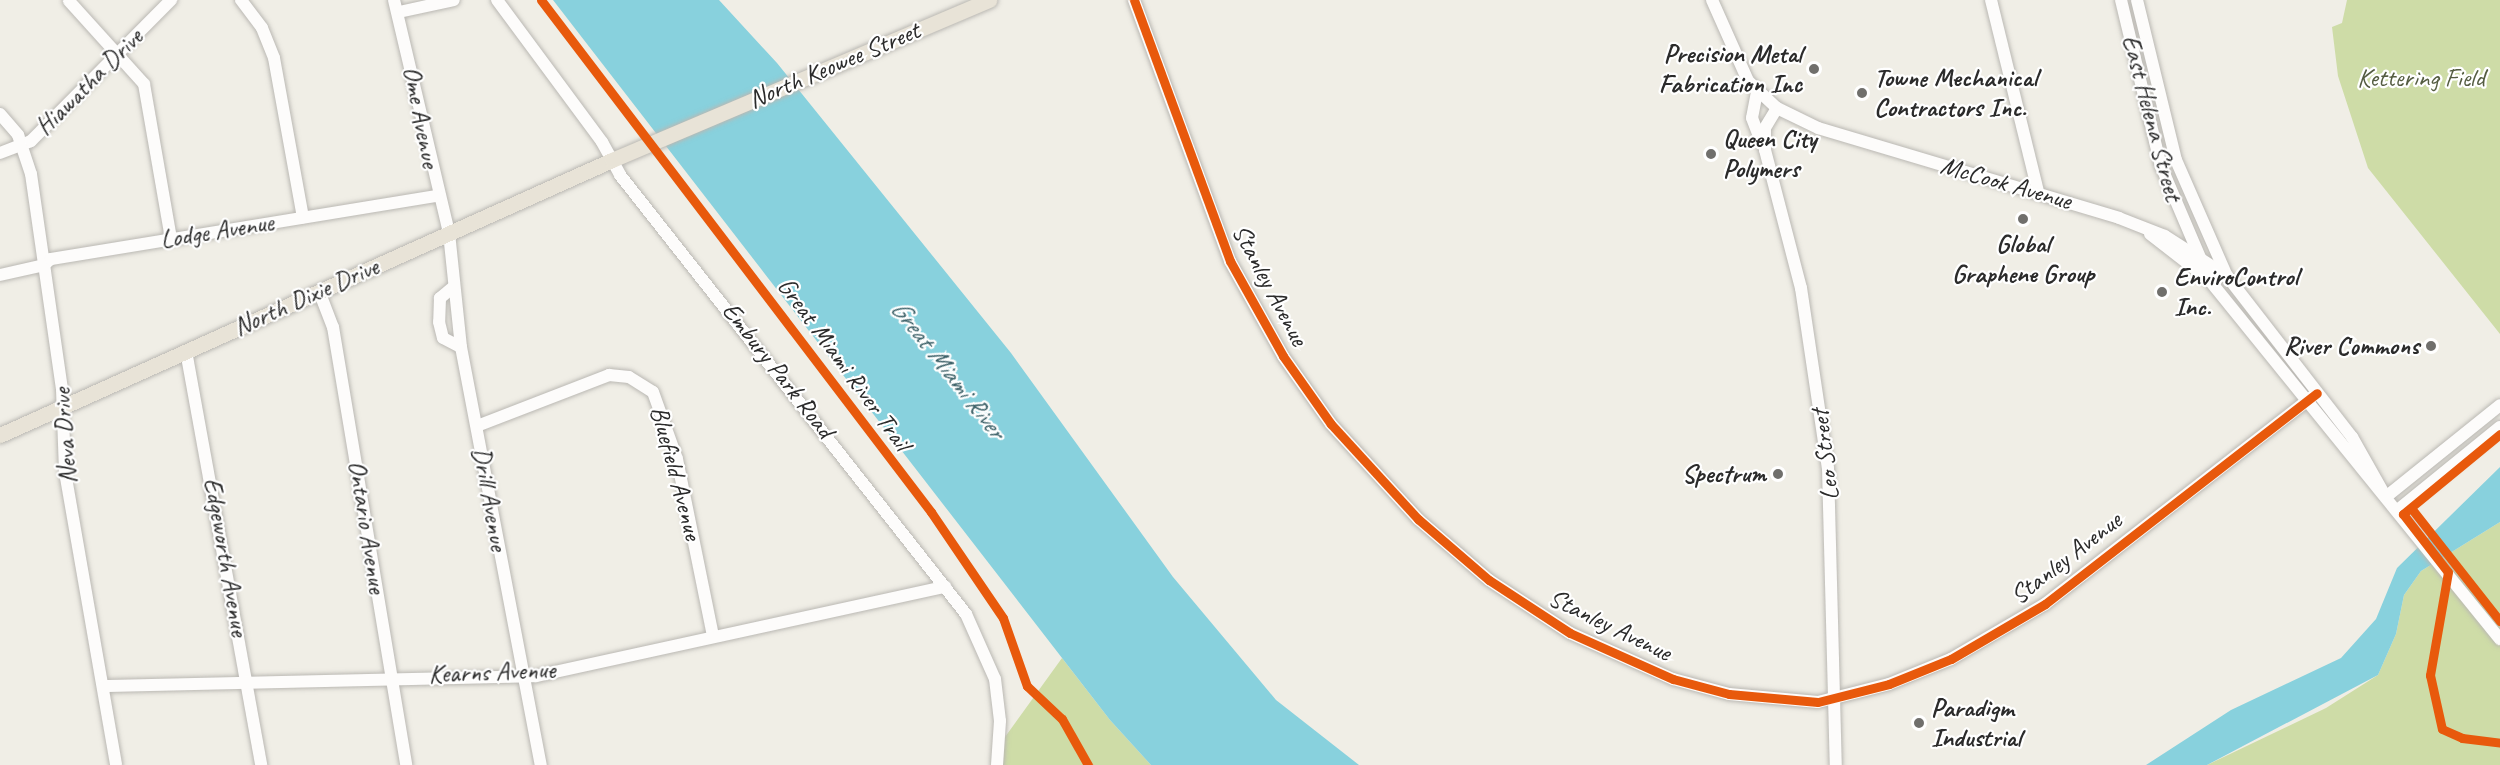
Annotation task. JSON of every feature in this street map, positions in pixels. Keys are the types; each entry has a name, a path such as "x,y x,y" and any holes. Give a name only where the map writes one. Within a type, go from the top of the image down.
{"main road":[{"name":"North Keowee Street","path":"612,160 989,0"},
{"name":"North Dixie Drive","path":"0,435 612,160"}],"street":[{"name":"Hiawatha Drive","path":"0,153 24,146 171,0"},
{"path":"242,0 262,28 274,58 303,217"},
{"name":"Ome Avenue","path":"394,0 399,12 437,196 449,233"},
{"path":"399,12 453,0"},
{"name":"Embury Park Road","path":"497,0 612,160 974,626 994,679 1000,721 997,765"},
{"name":"Stanley Avenue","path":"1134,0 1215,228 1251,302 1331,424 1418,519 1514,598 1630,663 1729,694 1800,701 1836,698 1918,674 2014,625 2318,393"},
{"path":"1712,0 1738,62 1757,92 1777,108"},
{"path":"1991,0 2038,192"},
{"name":"East Helena Street","path":"2121,0 2161,166 2209,279 2305,402 2385,493 2500,639"},
{"name":"East Helena Street","path":"2137,0 2182,177 2227,276 2378,475 2385,493"},
{"path":"69,1 120,52 149,98 171,239"},
{"path":"2132,47 2147,43"},
{"name":"Leo Street","path":"1757,92 1752,118 1765,150 1801,288 1828,468 1836,698 1836,765"},
{"name":"Leo Street","path":"1765,150 1765,128 1777,108"},
{"name":"McCook Avenue","path":"1777,108 1818,128 2038,192 2149,233 2165,236 2227,276"},
{"name":"Neva Drive","path":"0,114 24,146 45,265 63,389 59,408 64,472 116,765"},
{"name":"Lodge Avenue","path":"0,275 45,265 51,259 437,196"},
{"name":"Drill Avenue","path":"449,233 452,288 461,347 521,674 541,765"},
{"path":"2149,233 2209,279"},
{"path":"452,288 440,298 439,322 443,338 461,347"},
{"name":"Ontario Avenue","path":"319,291 333,327 406,765"},
{"name":"Edgeworth Avenue","path":"186,351 261,765"},
{"name":"Bluefield Avenue","path":"477,426 609,375 628,376 653,392 677,459 714,636"},
{"path":"2385,493 2500,405"},
{"path":"2402,514 2500,427"},
{"name":"Kearns Avenue","path":"103,686 391,676 521,674 536,676 945,587"}],"green space":[{"name":"Kettering Field","path":"2347,0 2500,0 2500,334 2368,168 2338,76 2332,27 2342,23"},
{"path":"2500,522 2500,765 2207,765 2326,708 2378,675 2396,634 2404,595 2421,571"},
{"path":"1062,658 1110,720 1151,765 997,765 1000,744"}],"water":[{"name":"Great Miami River","path":"553,0 719,0 777,63 1011,353 1173,577 1276,700 1359,765 1151,765 1110,720"},
{"path":"2500,467 2500,522 2421,571 2404,595 2396,634 2378,675 2207,765 2146,765 2231,710 2341,658 2376,619 2397,568"}],"cycle path":[{"name":"Great Miami River Trail","path":"541,0 931,512 1003,618 1027,686 1062,719 1088,765"},
{"path":"1134,0 1230,261 1283,356 1331,424 1418,519 1489,580 1570,633 1673,679 1729,694 1818,702 1889,684 1951,659 2045,604 2317,393"},
{"path":"2500,434 2403,514 2448,572 2430,675 2442,729 2462,738 2500,743"},
{"path":"2411,508 2500,621"}],"place":[{"name":"Precision Metal Fabrication Inc","path":"1814,69"},
{"name":"Towne Mechanical Contractors Inc.","path":"1862,93"},
{"name":"Queen City Polymers","path":"1711,154"},
{"name":"Global Graphene Group","path":"2023,219"},
{"name":"EnviroControl Inc.","path":"2162,292"},
{"name":"River Commons","path":"2431,346"},
{"name":"Spectrum","path":"1778,474"},
{"name":"Paradigm Industrial","path":"1919,723"}]}
